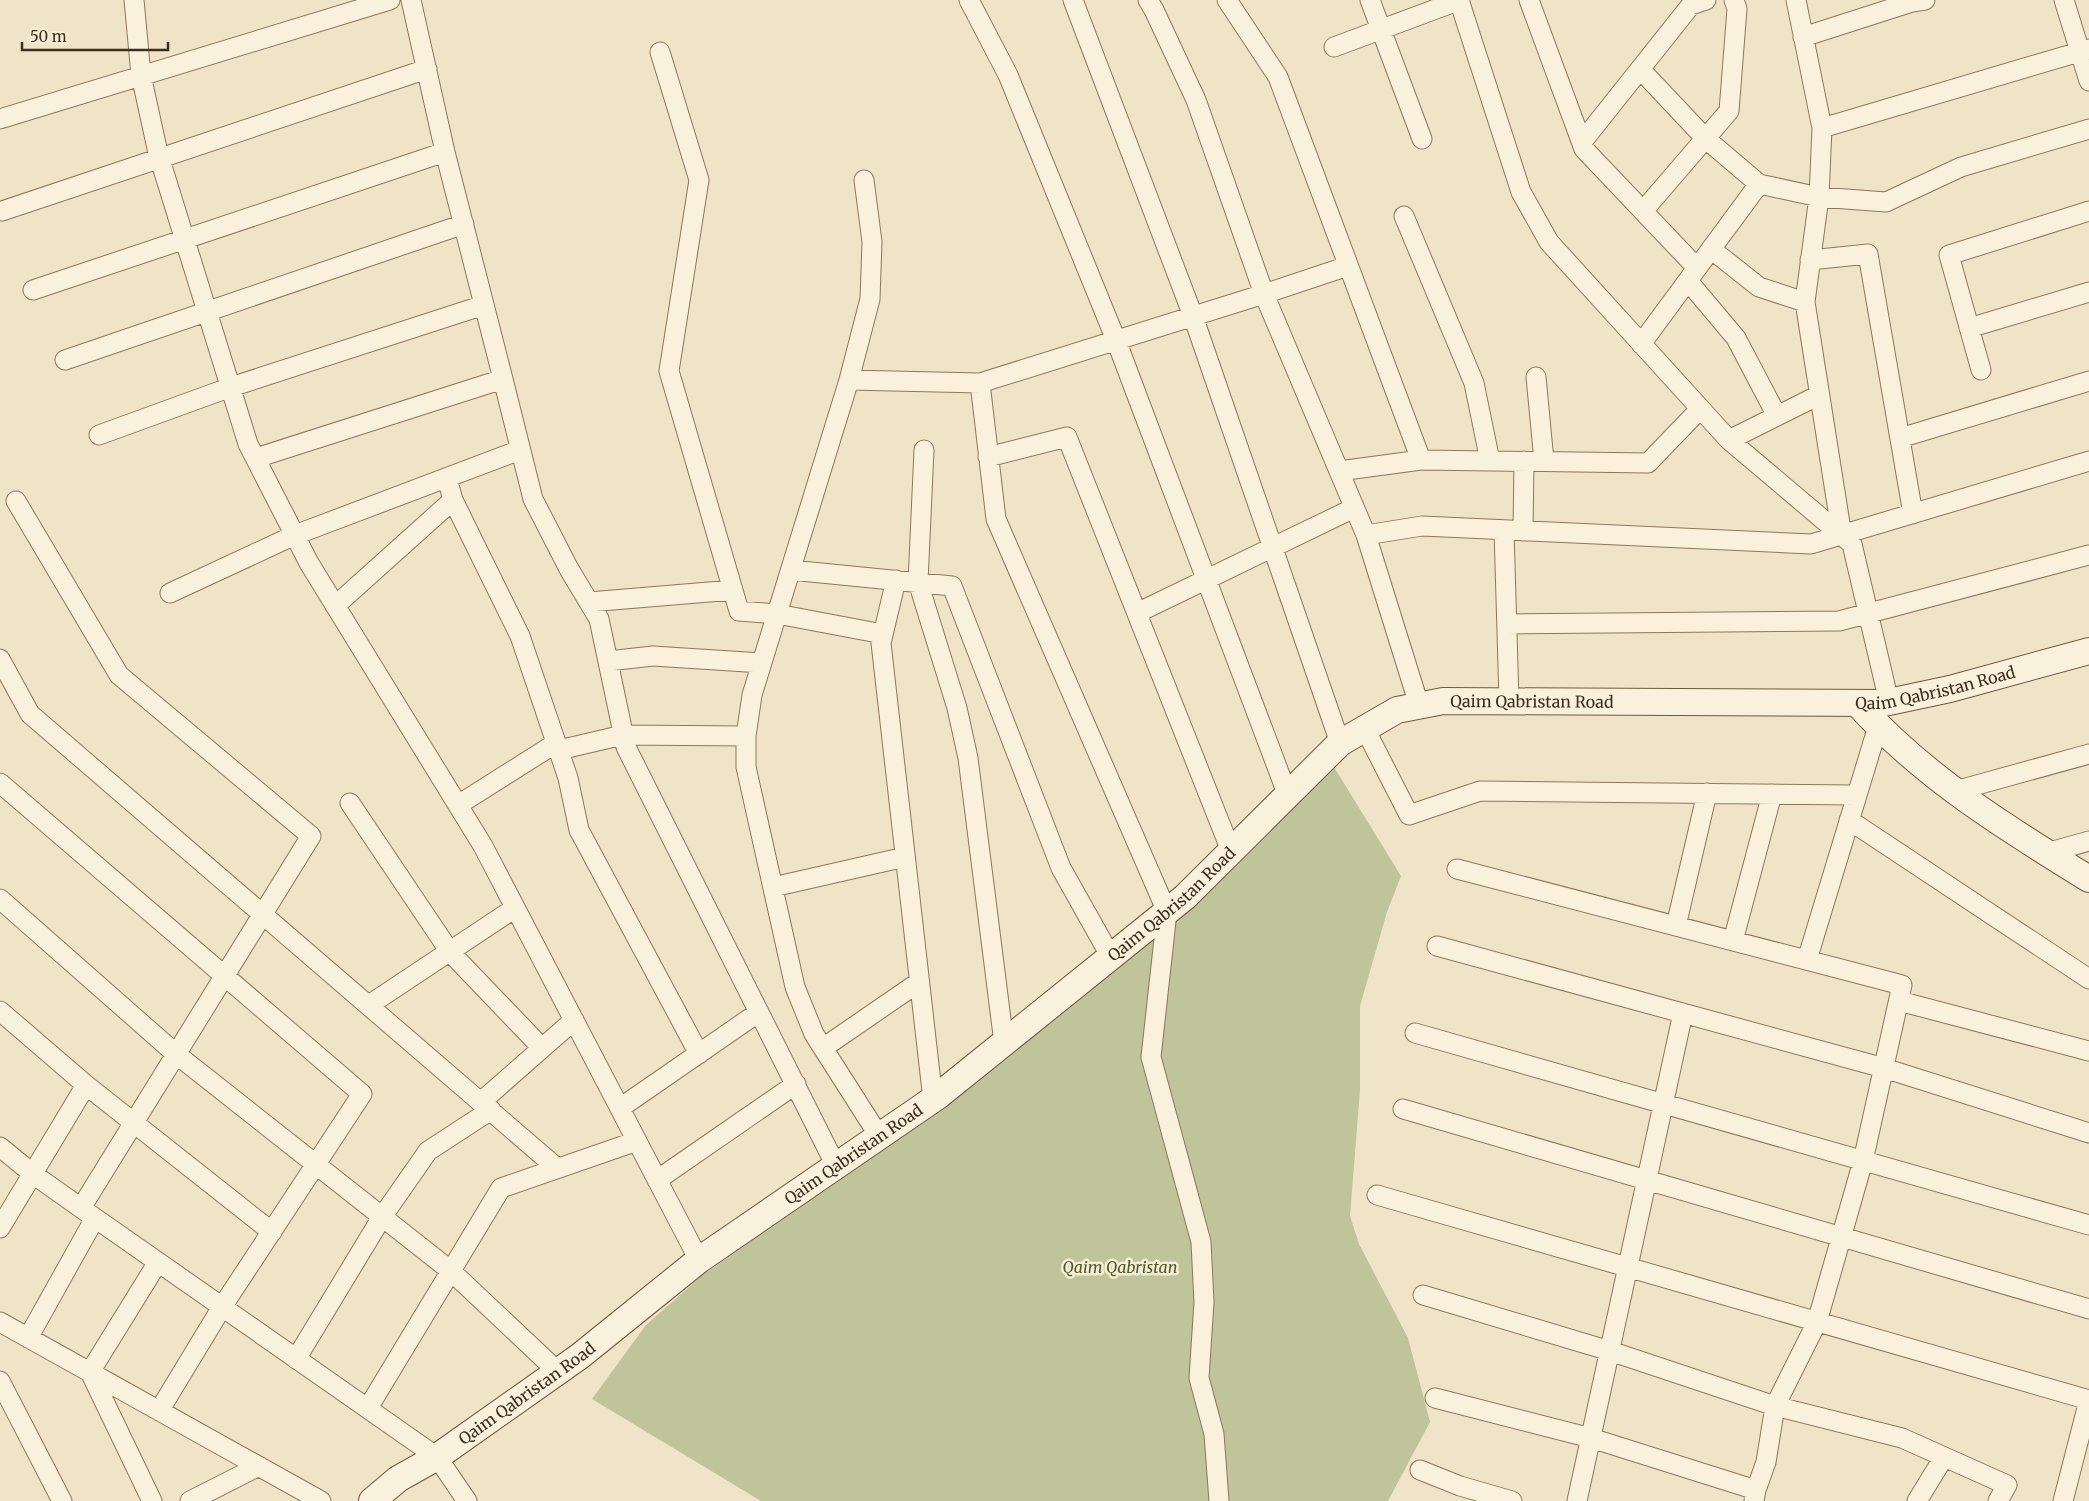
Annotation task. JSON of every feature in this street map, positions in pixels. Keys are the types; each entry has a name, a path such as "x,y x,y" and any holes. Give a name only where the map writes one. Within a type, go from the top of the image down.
{"street":[{"path":"134,0 141,75 160,158 248,444 309,563 483,846 699,1260"},
{"path":"0,119 390,0"},
{"path":"411,0 445,152 533,499 542,521 599,620 626,747 836,1166"},
{"path":"969,0 1008,75 1116,340 1288,796"},
{"path":"1073,0 1193,316 1340,743"},
{"path":"1148,0 1196,100 1264,294 1366,535 1419,705"},
{"path":"1227,0 1278,77 1421,460"},
{"path":"1370,0 1422,139"},
{"path":"1334,47 1460,0 1521,192 1550,242 1729,440 1852,544 1889,702"},
{"path":"1529,0 1584,149 1643,211 1692,274 1736,338 1777,416"},
{"path":"1582,142 1691,5 1706,0"},
{"path":"1643,211 1729,112 1737,9 1734,0"},
{"path":"1796,0 1822,128 1819,197 1805,302 1842,536"},
{"path":"1803,37 1912,2 1925,0"},
{"path":"2064,0 2084,50 2089,81"},
{"path":"1822,128 2084,50"},
{"path":"660,52 699,180 670,371 739,610 777,614 883,634"},
{"path":"2,211 427,69"},
{"path":"1640,69 1706,139 1759,184 1819,197 1886,202 1961,167 2089,129"},
{"path":"33,290 445,152"},
{"path":"864,180 872,242 870,299 850,380 752,696 746,736 746,767 795,987 814,1034 879,1136"},
{"path":"1641,344 1759,184"},
{"path":"1981,370 1949,255 2089,212"},
{"path":"1404,216 1474,383 1490,461"},
{"path":"65,360 207,310 464,224"},
{"path":"1712,249 1759,287 1805,302"},
{"path":"1810,260 1868,254 1913,514"},
{"path":"850,380 980,383 1348,266"},
{"path":"1969,328 2089,292"},
{"path":"99,435 231,387 484,305"},
{"path":"1536,377 1544,462"},
{"path":"256,458 503,379"},
{"path":"1900,438 2089,381"},
{"path":"980,383 996,519 1167,912 1151,1057 1201,1242 1204,1302 1199,1378 1214,1434 1219,1501"},
{"path":"1729,440 1820,395"},
{"path":"1339,471 1421,460 1648,463 1700,409"},
{"path":"988,457 1067,437 1231,851"},
{"path":"170,593 295,535 520,450"},
{"path":"924,450 918,582 957,708 968,758 1004,1043"},
{"path":"1523,531 1524,461"},
{"path":"1366,535 1422,526 1811,544 2089,461"},
{"path":"448,478 453,500 520,636 568,778 579,830 699,1054"},
{"path":"335,606 453,500"},
{"path":"16,501 119,675 311,836 134,1122 28,1338"},
{"path":"1137,613 1354,508"},
{"path":"1504,530 1509,701"},
{"path":"1507,624 1839,621 1868,615 2089,555"},
{"path":"791,570 952,586 1061,868 1111,957"},
{"path":"896,580 881,643 932,1100"},
{"path":"589,602 733,590"},
{"name":"Qaim Qabristan Road","path":"372,1501 398,1480 437,1457 580,1356 699,1260 932,1100 1185,898 1340,743 1397,710 1443,701 1889,702 1950,690 2089,651"},
{"path":"608,660 653,656 762,663"},
{"path":"0,660 30,714 557,1168"},
{"path":"1857,702 1878,726 1931,773 2014,833 2089,879"},
{"path":"1806,960 1878,726"},
{"path":"1365,729 1409,815 1480,791 1857,795"},
{"path":"458,805 557,746 624,735 746,736"},
{"path":"1955,791 2089,754"},
{"path":"0,783 362,1094 222,1308 159,1411"},
{"path":"1676,926 1708,793"},
{"path":"1733,941 1772,794"},
{"path":"350,803 450,952 542,1048"},
{"path":"1849,820 2089,980"},
{"path":"2046,853 2089,841"},
{"path":"773,887 905,857"},
{"path":"1436,1398 1591,1438 1755,1496 1766,1462 1774,1406 1817,1322 1863,1160 1902,985 1457,869"},
{"path":"0,899 176,1054 451,1271 557,1372"},
{"path":"369,1005 515,908"},
{"path":"1437,946 1884,1068 2089,1133"},
{"path":"823,1048 919,982"},
{"path":"1899,1001 2089,1052"},
{"path":"0,1011 86,1085 272,1232"},
{"path":"620,1108 759,1012"},
{"path":"1577,1501 1683,1013"},
{"path":"296,1359 382,1217 428,1151 486,1106 542,1048 574,1020"},
{"path":"1415,1033 2089,1225"},
{"path":"657,1180 796,1084"},
{"path":"0,1228 86,1085"},
{"path":"1403,1109 2089,1309"},
{"path":"368,1408 500,1188 637,1141"},
{"path":"0,1148 33,1174 222,1308 437,1457 467,1501"},
{"path":"1377,1195 2089,1400 2063,1501"},
{"path":"90,1372 158,1262"},
{"path":"1422,1295 1610,1351 1774,1406 1902,1438 2007,1485 1998,1501"},
{"path":"0,1322 321,1501"},
{"path":"90,1372 152,1501"},
{"path":"0,1381 62,1501"},
{"path":"1917,1501 1944,1457"},
{"path":"190,1501 259,1466"},
{"path":"1420,1470 1458,1493 1512,1501"}],"green space":[{"name":"Qaim Qabristan","path":"1334,767 1401,876 1387,912 1360,1006 1360,1090 1350,1216 1359,1244 1408,1338 1430,1422 1388,1501 761,1501 592,1399 646,1325 704,1274 937,1113 1171,926 1236,865"}]}
